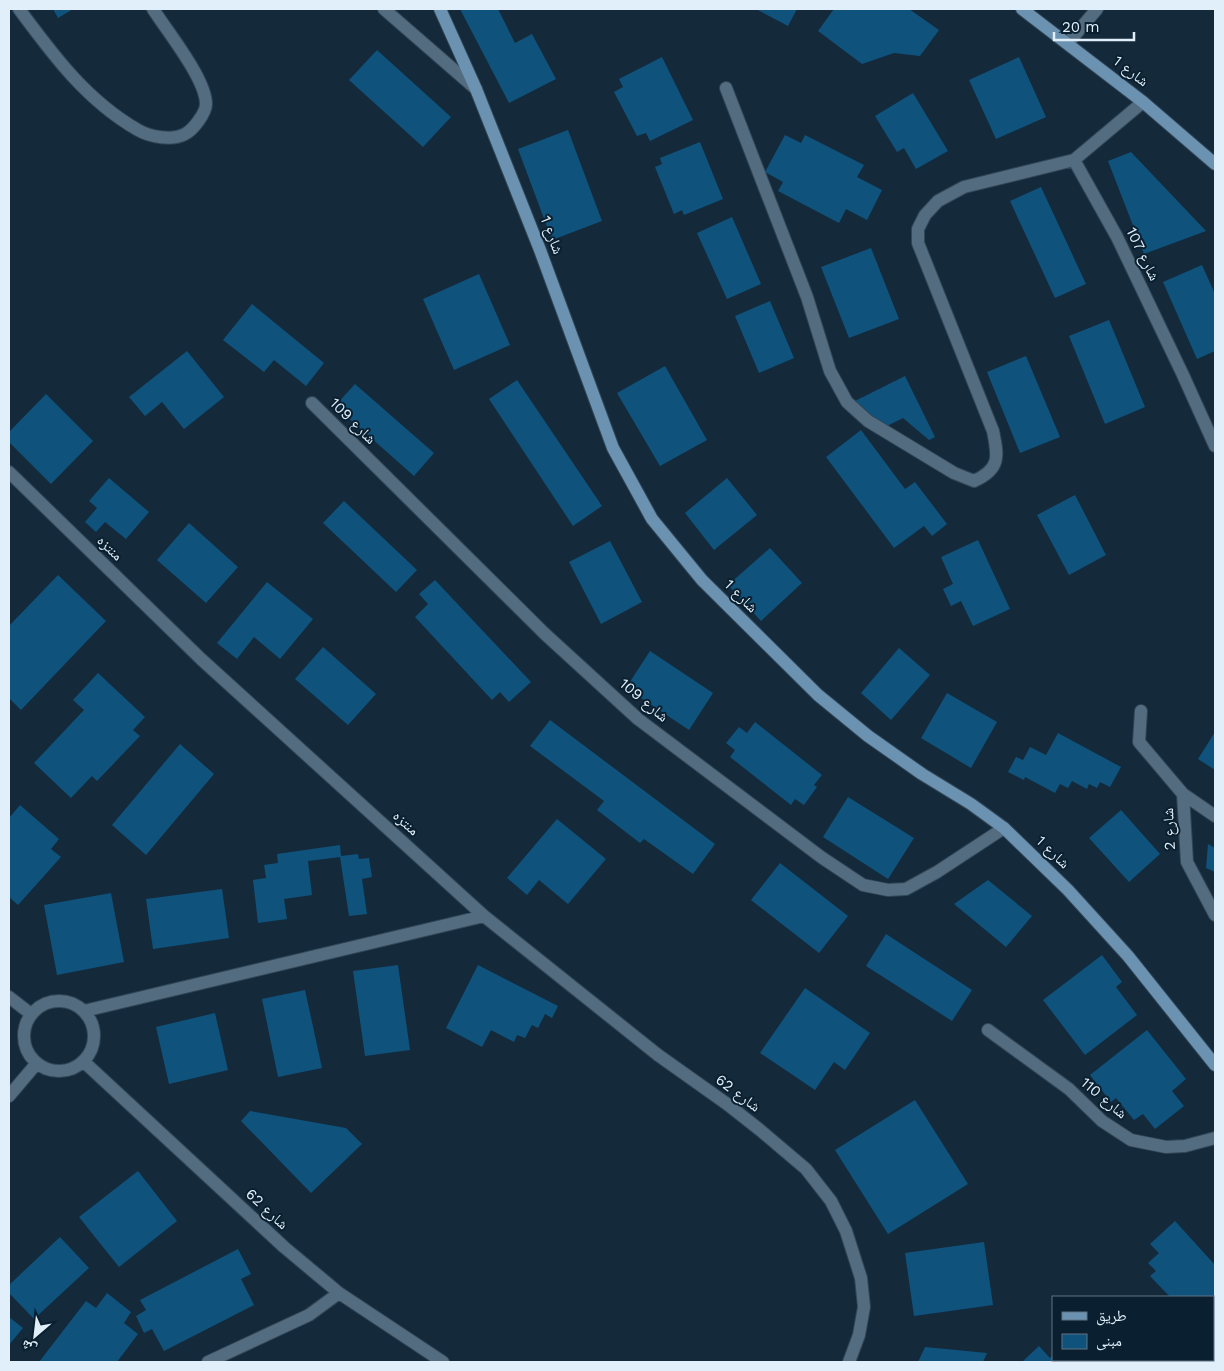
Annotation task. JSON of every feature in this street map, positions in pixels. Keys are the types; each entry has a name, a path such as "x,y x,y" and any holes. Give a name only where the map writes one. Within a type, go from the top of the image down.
{"street":[{"path":"19,9 79,84 109,111 140,131 164,138 178,137 188,133 203,112 206,106 204,90 194,71 153,9"},
{"path":"384,9 476,89"},
{"name":"شارع 1","path":"440,9 476,89 540,250 613,448 652,519 702,580 818,696 868,736 1004,828 1068,890 1122,950 1215,1065"},
{"name":"شارع 1","path":"1022,9 1143,102 1215,164"},
{"path":"1068,43 1097,9"},
{"path":"726,88 807,297 830,371 847,402 868,421 954,472 974,481 987,475 995,465 997,452 993,431 918,243 918,229 924,215 938,201 964,187 1074,160 1143,102"},
{"name":"شارع 107","path":"1074,160 1117,237 1183,374 1215,446"},
{"name":"شارع 109","path":"312,403 545,634 638,719 821,858 863,885 888,890 906,889 937,872 1004,828"},
{"name":"منتزه","path":"9,472 200,659 484,916"},
{"name":"شارع 2","path":"1141,712 1139,742 1183,794 1215,816"},
{"name":"شارع 2","path":"1183,794 1187,862 1215,915"},
{"path":"84,1011 484,916"},
{"name":"شارع 62","path":"484,916 658,1055 754,1125 806,1169 831,1201 846,1231 861,1278 864,1307 859,1335 849,1362"},
{"path":"9,997 31,1014"},
{"path":"57,1000 72,1003 84,1011 92,1023 94,1036 91,1050 83,1061 68,1070 52,1070 37,1063 26,1048 24,1031 31,1014 42,1005 57,1000"},
{"name":"شارع 110","path":"988,1030 1069,1089 1102,1121 1131,1140 1166,1148 1185,1146 1215,1138"},
{"name":"شارع 62","path":"83,1061 284,1247 339,1293 443,1362"},
{"path":"9,1096 37,1063"},
{"path":"208,1362 309,1315 339,1293"}],"building":[{"path":"53,9 73,9 58,18"},
{"path":"460,9 498,9 515,43 532,34 556,79 509,103"},
{"path":"756,9 797,9 788,26"},
{"path":"834,9 909,9 939,30 920,56 894,53 862,64 818,31"},
{"path":"377,50 451,117 423,147 349,80"},
{"path":"662,57 693,120 650,141 646,133 637,136 614,92 623,87 619,79"},
{"path":"1019,57 1046,117 996,139 969,80"},
{"path":"913,93 948,151 916,169 904,148 897,152 875,116"},
{"path":"568,130 602,221 552,240 518,149"},
{"path":"785,135 801,143 805,135 864,165 857,177 882,190 867,220 846,209 839,223 778,191 783,182 765,172"},
{"path":"700,142 723,199 684,215 682,210 674,214 655,167 662,164 660,158"},
{"path":"1131,152 1206,231 1144,254 1108,161"},
{"path":"1041,187 1086,284 1055,298 1010,201"},
{"path":"732,217 761,284 727,299 697,233"},
{"path":"871,248 899,319 849,338 821,267"},
{"path":"1202,265 1215,294 1215,351 1197,359 1163,282"},
{"path":"479,274 510,345 454,370 423,299"},
{"path":"770,301 794,358 759,373 735,316"},
{"path":"252,304 324,363 306,386 274,360 264,372 223,340"},
{"path":"1109,320 1145,407 1105,424 1069,336"},
{"path":"187,351 224,397 184,429 162,402 145,416 129,397"},
{"path":"1026,356 1060,437 1020,453 987,372"},
{"path":"665,366 707,440 660,466 617,393"},
{"path":"905,376 935,437 929,440 903,418 885,427 853,402"},
{"path":"517,380 602,506 573,526 489,399"},
{"path":"355,384 434,453 414,476 335,406"},
{"path":"46,394 93,441 51,484 9,442 9,432"},
{"path":"861,430 905,489 915,482 947,524 932,536 924,526 894,548 826,457"},
{"path":"109,478 149,512 126,539 105,522 96,532 85,522 97,508 89,501"},
{"path":"727,478 757,515 714,550 685,513"},
{"path":"1075,495 1106,555 1069,575 1037,515"},
{"path":"344,501 417,570 396,592 323,523"},
{"path":"189,523 238,567 206,603 157,560"},
{"path":"978,540 1010,609 973,626 961,601 951,606 943,589 953,584 941,557"},
{"path":"610,541 642,602 601,624 569,562"},
{"path":"770,548 802,583 761,621 728,585"},
{"path":"58,575 106,621 21,710 9,698 9,626"},
{"path":"435,580 531,682 509,702 500,692 492,700 415,617 428,604 419,594"},
{"path":"267,582 313,619 280,659 254,637 237,659 217,643"},
{"path":"323,647 376,694 348,725 295,679"},
{"path":"899,648 930,675 891,720 861,693"},
{"path":"650,651 713,693 689,730 626,688"},
{"path":"98,673 145,717 133,730 140,736 97,781 92,776 71,798 34,763 84,710 73,700"},
{"path":"947,693 997,722 971,768 921,738"},
{"path":"550,720 715,844 693,874 644,839 640,843 597,810 604,801 530,746"},
{"path":"755,722 822,775 814,785 817,787 804,805 795,799 791,805 730,757 735,750 726,743 739,727 747,733"},
{"path":"1215,732 1215,770 1198,759"},
{"path":"1058,733 1121,767 1110,787 1100,782 1097,788 1089,784 1087,789 1072,781 1068,788 1060,784 1055,793 1025,777 1024,780 1008,772 1016,757 1023,760 1030,747 1046,755"},
{"path":"180,744 214,774 146,855 112,825"},
{"path":"848,797 914,838 888,879 823,837"},
{"path":"20,805 59,839 51,849 61,857 18,905 9,897 9,818"},
{"path":"1121,810 1160,854 1129,882 1089,838"},
{"path":"557,819 606,859 568,904 539,880 527,895 507,878"},
{"path":"1208,844 1215,848 1215,872 1206,868"},
{"path":"340,845 341,856 358,854 359,859 369,858 372,877 362,879 367,914 349,916 340,857 308,861 312,895 284,899 287,919 258,923 253,880 266,878 264,865 278,863 277,854"},
{"path":"780,863 848,916 819,953 751,900"},
{"path":"988,880 1032,916 1006,947 954,904"},
{"path":"222,889 229,938 153,949 146,899"},
{"path":"111,893 124,962 57,975 44,905"},
{"path":"886,934 972,990 952,1021 866,966"},
{"path":"1102,955 1122,982 1116,987 1137,1015 1085,1055 1043,1000"},
{"path":"398,965 410,1050 365,1056 353,971"},
{"path":"478,965 558,1006 552,1018 545,1014 538,1028 532,1025 525,1038 517,1035 514,1042 491,1030 482,1047 446,1028"},
{"path":"805,988 870,1033 845,1070 834,1062 815,1090 760,1053"},
{"path":"305,990 322,1068 278,1077 262,999"},
{"path":"215,1013 228,1070 169,1084 156,1027"},
{"path":"1147,1030 1186,1079 1172,1091 1184,1106 1155,1129 1143,1114 1134,1120 1116,1098 1111,1102 1090,1075"},
{"path":"915,1100 968,1184 888,1234 835,1150"},
{"path":"250,1111 346,1128 362,1144 311,1193 241,1121"},
{"path":"138,1171 177,1221 119,1267 79,1217"},
{"path":"1175,1221 1215,1265 1215,1347 1214,1296 1169,1296 1150,1276 1156,1271 1148,1263 1159,1253 1150,1244"},
{"path":"60,1237 89,1268 34,1319 9,1293 9,1285"},
{"path":"984,1242 993,1305 914,1316 905,1253"},
{"path":"238,1249 251,1274 241,1279 254,1305 164,1351 152,1329 144,1333 136,1316 146,1310 140,1300"},
{"path":"107,1293 131,1312 124,1323 138,1334 117,1362 39,1362 86,1301 96,1308"},
{"path":"9,1317 23,1328 9,1345"},
{"path":"1039,1346 1050,1358 1052,1356 1052,1361 1071,1362 1022,1362"},
{"path":"925,1347 987,1353 983,1362 918,1362"}]}
